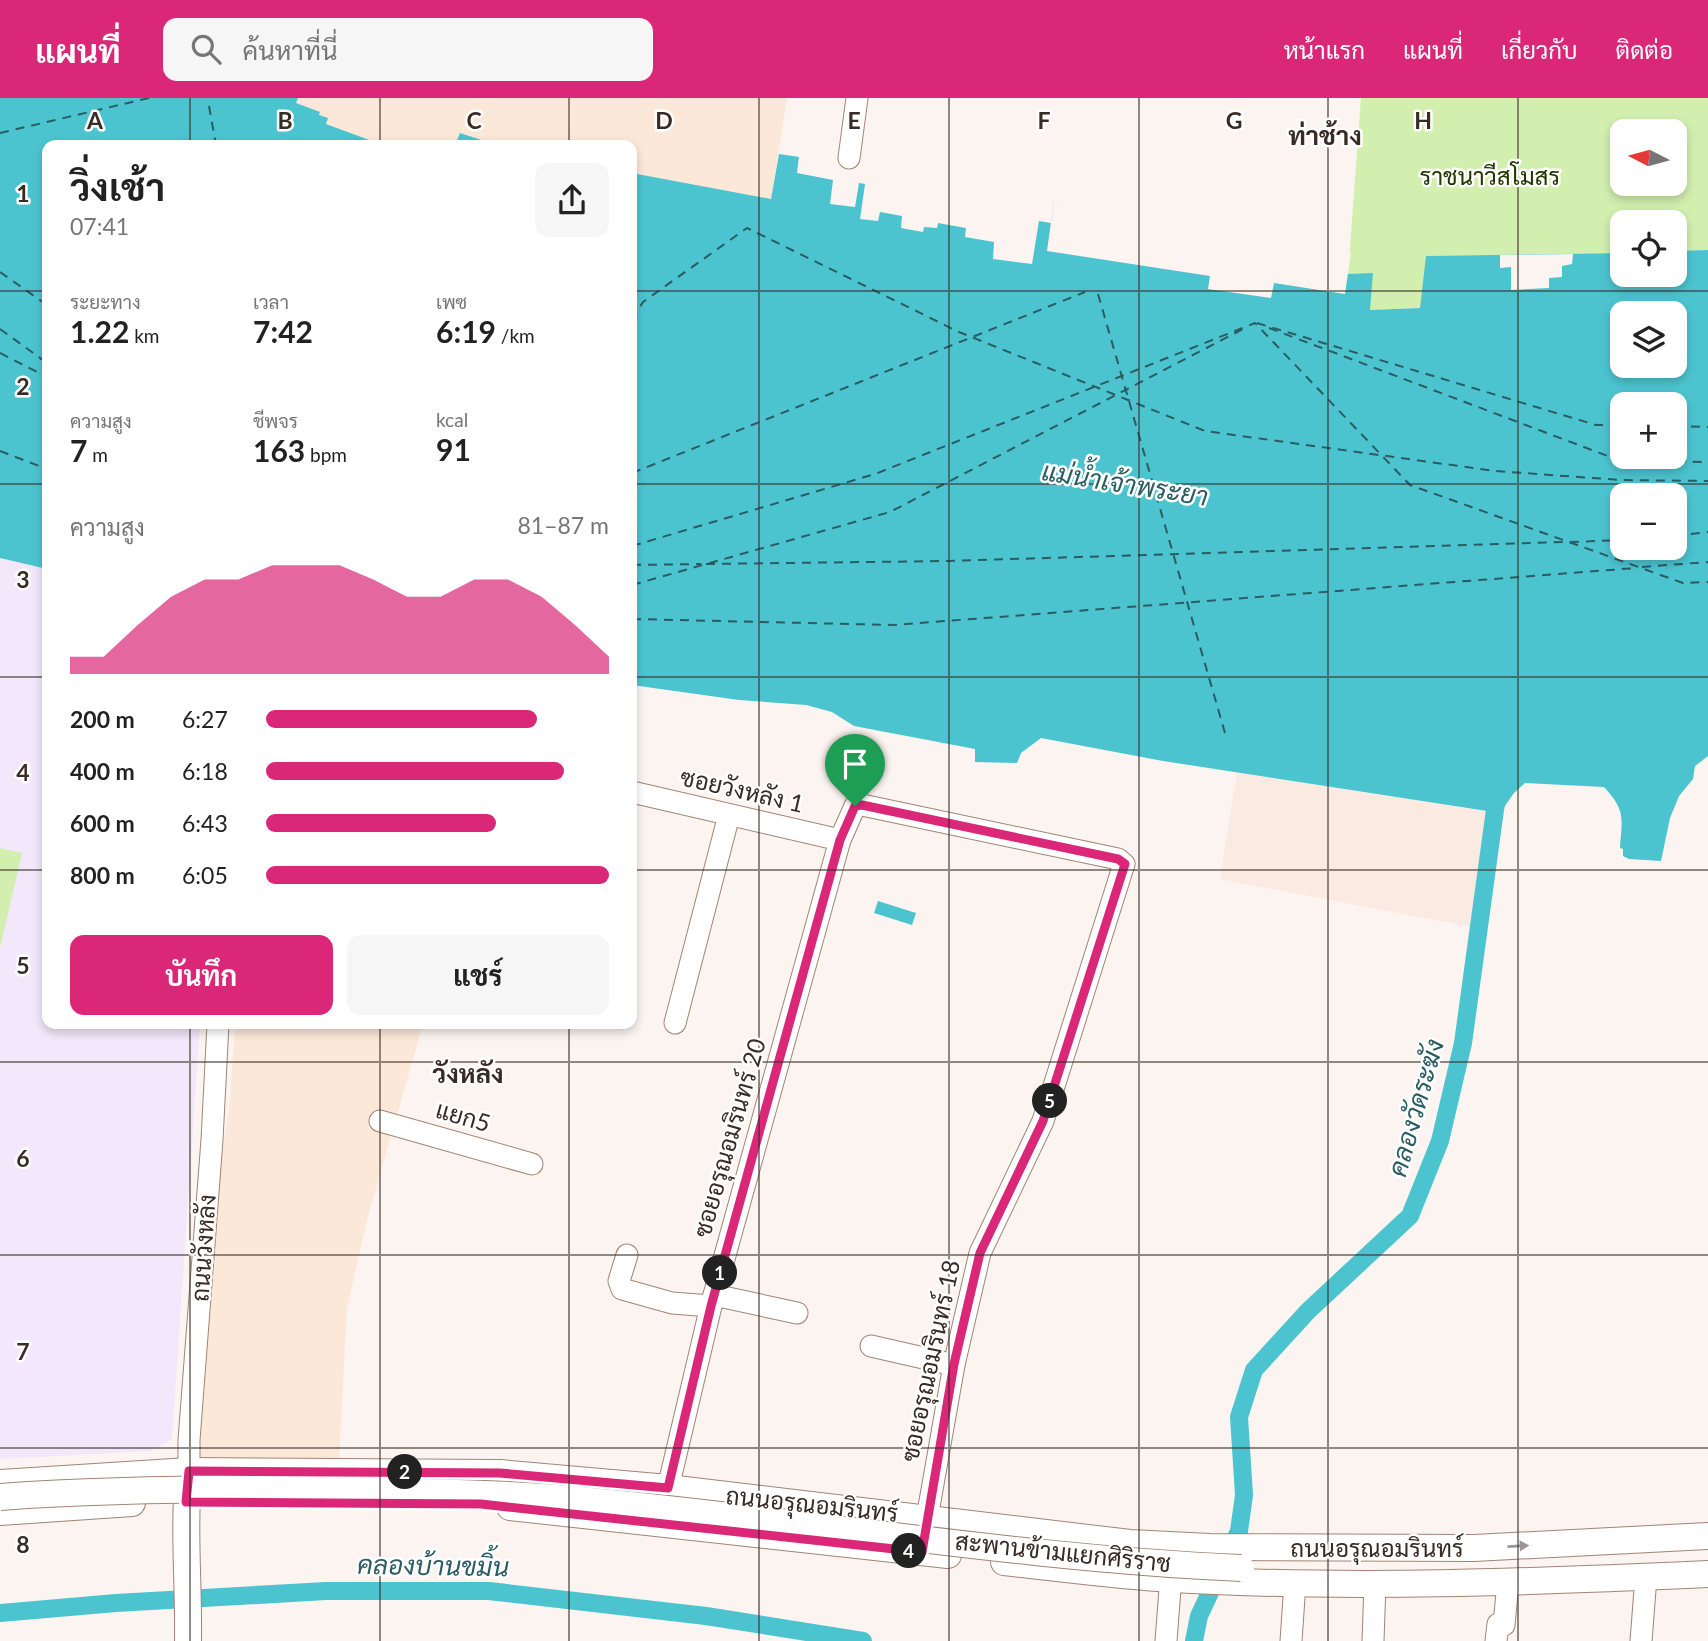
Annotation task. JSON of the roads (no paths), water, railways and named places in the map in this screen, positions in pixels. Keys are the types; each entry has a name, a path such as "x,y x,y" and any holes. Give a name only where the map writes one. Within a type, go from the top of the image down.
{"main road":[{"name":"ถนนอรุณอมรินทร์","path":"0,1483 189,1471 500,1473 668,1488 1081,1538 1210,1548 1474,1548 1708,1536"},
{"path":"188,1641 186,1502 189,1471"},
{"name":"สะพานข้ามแยกศิริราช","path":"0,1497 115,1490 255,1488 497,1494 628,1504 1139,1562 1241,1568 1478,1566 1708,1556"},
{"name":"ถนนอรุณอมรินทร์","path":"0,1512 124,1503 481,1504 1170,1579 1375,1584 1708,1574"},
{"path":"922,1552 927,1518"}],"street":[{"path":"849,158 857,98"},
{"name":"ซอยวังหลัง 1","path":"637,793 840,840"},
{"name":"ซอยอรุณอมรินทร์ 20","path":"668,1488 712,1301 840,840 855,806 862,805 1118,859 1125,864"},
{"path":"675,1023 729,815"},
{"name":"ซอยอรุณอมรินทร์ 18","path":"927,1518 954,1364 980,1253 1043,1121 1125,864"},
{"name":"ถนนวังหลัง","path":"189,1471 218,1029"},
{"name":"แยก5","path":"380,1121 532,1164"},
{"path":"627,1255 619,1281 622,1289 671,1303 712,1301 797,1313"},
{"path":"871,1346 954,1364"},
{"path":"1166,1641 1174,1546"},
{"path":"1641,1641 1646,1577"},
{"path":"1496,1641 1498,1623 1504,1625 1508,1582"},
{"path":"1291,1641 1295,1583"},
{"path":"1373,1641 1375,1584"}],"water":[{"path":"0,98 298,98 296,103 328,118 326,124 369,140 42,140 42,568 0,558"},
{"path":"460,133 482,140 457,140"},
{"name":"แม่น้ำเจ้าพระยา","path":"779,154 799,157 797,173 833,180 830,204 855,207 859,183 865,184 860,219 878,221 880,212 902,216 901,228 923,232 924,227 937,228 938,223 966,228 965,237 994,242 993,259 1032,264 1039,221 1051,223 1054,200 1170,226 1348,274 1373,273 1370,310 1420,308 1426,256 1610,253 1610,287 1687,287 1687,251 1708,250 1708,756 1695,766 1693,779 1679,796 1670,818 1661,861 1629,859 1623,856 1623,849 1620,848 1621,815 1616,802 1604,787 1525,783 1500,813 1163,761 1041,738 1021,753 1017,763 975,762 975,749 854,726 832,712 806,705 739,700 637,686 637,174 771,199"},
{"path":"878,901 916,913 912,925 874,913"}],"waterway":[{"name":"คลองวัดระฆัง","path":"1194,1641 1199,1616 1239,1531 1244,1495 1239,1417 1254,1370 1308,1311 1410,1216 1440,1141 1463,1043 1498,788"},
{"name":"คลองบ้านขมิ้น","path":"0,1613 116,1603 326,1591 489,1591 706,1616 863,1641"}],"district":[{"name":"ท่าช้าง","path":"1325,136"},
{"name":"วังหลัง","path":"468,1074"}],"park label":[{"name":"ราชนาวีสโมสร","path":"1490,177"}]}
